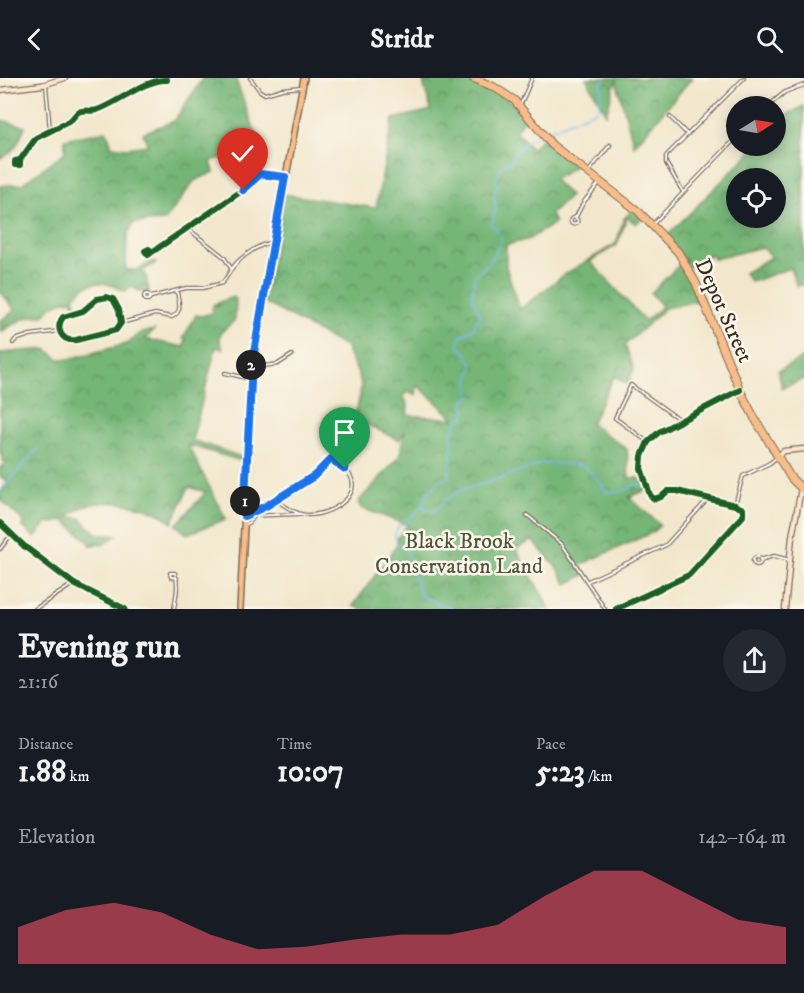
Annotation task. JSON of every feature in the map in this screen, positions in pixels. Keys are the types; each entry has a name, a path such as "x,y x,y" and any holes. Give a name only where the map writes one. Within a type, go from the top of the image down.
{"highway":[{"name":"Depot Street","path":"476,79 500,90 520,106 550,143 622,198 678,252 689,269 740,390 755,419 791,478 803,490"}],"main road":[{"path":"240,609 251,379 304,78"}],"street":[{"path":"0,90 46,85 65,78"},
{"path":"144,78 147,84"},
{"path":"250,78 260,91 266,94 282,89 302,87"},
{"path":"520,106 532,78"},
{"path":"683,192 665,159 744,78"},
{"path":"20,160 36,138 70,121 78,112 96,111 147,84 163,79 168,80"},
{"path":"46,85 50,130"},
{"path":"780,96 804,85"},
{"path":"670,117 687,135"},
{"path":"588,173 610,145"},
{"path":"652,225 726,148"},
{"path":"152,252 243,190 260,174 285,177"},
{"path":"576,218 583,203 600,182"},
{"path":"187,228 224,257 232,268"},
{"path":"151,297 186,288 204,288 222,283 241,258 264,244 274,242"},
{"path":"121,323 117,303 107,297 97,299 83,311 63,316 60,331 64,339 72,341 115,331 121,323 155,314 168,317 176,315 180,308 177,291"},
{"path":"13,343 15,340 30,335 60,331"},
{"path":"253,367 278,364 292,356"},
{"path":"225,373 251,379"},
{"path":"648,442 615,418 631,385 681,420"},
{"path":"616,609 689,575 742,517 742,509 735,505 671,490 656,499 650,495 641,468 642,456 648,442 657,433 740,390"},
{"path":"244,516 276,500 314,476 361,427"},
{"path":"735,505 743,476 770,463 787,450 804,449"},
{"path":"244,516 322,513 342,504 350,495 352,486 349,473 331,459"},
{"path":"785,609 790,560 803,490"},
{"path":"588,581 666,545 708,499"},
{"path":"276,500 300,514"},
{"path":"283,515 284,506"},
{"path":"243,531 255,516 256,511"},
{"path":"527,515 562,544 605,609"},
{"path":"0,524 74,584 125,609"},
{"path":"0,549 11,535"},
{"path":"760,560 774,556 790,560"},
{"path":"174,609 178,588 177,578"},
{"path":"35,609 74,584"}],"green space":[{"path":"203,78 235,78 260,144 255,153 235,159 231,155 211,161 214,172 194,181 165,221 133,223 127,237 126,270 138,270 153,261 156,263 142,271 146,276 149,292 144,293 131,287 125,292 104,283 91,284 74,298 78,311 72,300 59,303 43,316 25,318 0,333 0,321 15,310 0,291 0,186 22,184 65,152 65,139 106,131 112,146 126,148 148,145 143,133 174,121"},
{"name":"Black Brook Conservation Land","path":"422,78 464,79 482,84 513,104 527,117 516,130 531,149 543,138 575,166 554,180 570,196 551,214 555,223 529,239 506,245 506,267 520,309 565,274 616,244 624,219 632,210 642,218 636,224 627,217 617,245 590,261 645,321 662,306 651,293 683,261 702,300 665,308 625,345 634,369 627,384 614,376 591,424 627,449 629,478 641,478 647,490 629,497 660,525 653,532 580,565 585,575 567,584 558,569 532,540 516,549 550,609 362,609 353,606 397,545 397,538 408,525 361,508 358,502 399,457 405,431 399,440 354,418 360,399 361,384 357,370 347,352 349,349 264,302 284,194 376,208 393,119 431,110","holes":["417,385 455,419 407,415 408,406 404,397 406,392 416,395"]},
{"path":"586,78 692,78 634,146 616,80 606,114"},
{"path":"804,106 804,284 797,286 790,268 751,282 744,273 771,257 762,247 713,259 711,254 690,267 667,236 726,177 726,228 786,228 786,168 735,168 747,156 786,156 786,116"},
{"path":"0,120 25,126 13,149 0,158"},
{"path":"233,297 236,299 235,320 221,333 223,349 216,347 192,440 245,458 245,462 188,445 226,519 187,534 176,525 206,492 189,487 172,523 142,507 117,503 93,504 67,517 80,518 97,534 117,535 103,545 98,543 91,546 87,539 63,520 54,523 47,522 35,538 22,526 25,523 0,499 0,492 8,482 0,476 0,467 5,465 0,451 0,353 46,349 59,359 69,359 127,344 141,333 154,330 145,339 184,347 186,339 183,338 196,315 213,313 212,308 220,305 212,305"},
{"path":"804,357 804,379 782,388 778,371"}],"waterway":[{"path":"545,132 597,110 603,78"},
{"path":"452,609 420,595 406,549 397,542 395,536 398,526 404,524 422,507 428,492 439,483 439,480 448,477 455,427 458,419 464,418 466,410 464,405 466,399 471,396 469,382 473,367 467,353 458,346 460,337 474,328 476,321 479,320 479,312 472,298 475,275 491,260 501,240 496,228 491,224 496,209 494,196 498,186 496,180 501,166 511,161 526,142 539,136"},
{"path":"0,492 38,448"},
{"path":"422,507 434,511 460,490 544,463 583,465 598,479 606,492 621,492 634,485 643,485"}],"cycle path":[{"path":"20,160 15,161 15,165 20,165 20,160 36,138 70,121 78,112 97,110 150,83 167,80"},
{"path":"152,252 148,255 145,251 149,249 152,252 164,244 243,190 257,175 285,177"},
{"path":"107,297 113,299 119,310 121,323 116,330 76,340 63,337 60,330 63,317 83,311 97,299 107,297"},
{"path":"616,609 689,575 743,516 743,509 735,505 677,491 668,491 654,499 650,495 641,468 642,456 648,442 659,432 740,390"},
{"path":"0,523 24,546 74,584 125,609"}],"route":[{"path":"243,190 260,174 285,177 252,364 244,516 261,509 314,476 331,459 345,469"}]}
